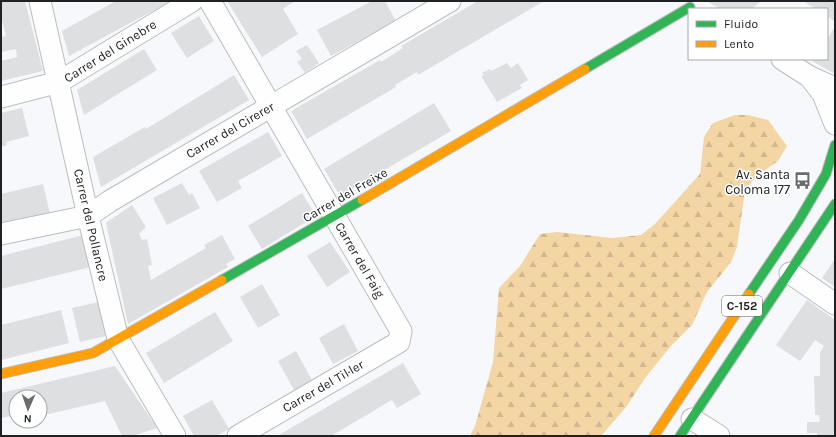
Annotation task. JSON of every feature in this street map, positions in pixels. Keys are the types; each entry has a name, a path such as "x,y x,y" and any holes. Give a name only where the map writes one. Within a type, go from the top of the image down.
{"street":[{"name":"Carrer del Pollancre","path":"40,1 88,216 118,339 176,436"},
{"name":"Carrer del Ginebre","path":"1,97 59,82 192,1"},
{"name":"Carrer del Faig","path":"210,1 401,331"},
{"name":"Carrer del Cirerer","path":"1,234 88,216 110,200 450,1"},
{"name":"Carrer del Freixe","path":"1,374 93,353 335,216 687,6"},
{"path":"784,60 810,76 835,88"},
{"path":"810,76 823,94 835,124"},
{"name":"C-152","path":"654,436 799,220 826,174 835,145"},
{"name":"C-152","path":"680,436 835,204"},
{"path":"790,273 835,304"},
{"name":"Carrer del Til·ler","path":"238,436 399,342 401,331"},
{"path":"692,419 719,436"}],"green space":[{"path":"735,115 748,115 768,120 787,146 778,161 758,175 745,190 737,247 731,262 707,292 692,325 671,346 645,378 627,406 601,436 470,436 475,426 493,362 499,288 520,266 540,234 557,232 612,238 641,235 655,224 700,174 704,137 713,123"}],"building":[{"path":"1,1 25,1 43,71 1,81 1,61 17,57 16,49 1,52 1,37 6,36 1,16"},
{"path":"116,1 171,1 69,56 62,31"},
{"path":"227,1 295,1 283,9 298,34 262,57"},
{"path":"372,1 385,1 396,21 331,56 317,30"},
{"path":"478,1 544,1 418,75 417,72 395,85 396,87 307,139 291,111 380,60 381,62 403,48 401,46"},
{"path":"707,1 761,1 753,8 718,8"},
{"path":"803,1 835,1 835,22 828,17 828,8 814,8"},
{"path":"199,16 214,41 187,58 171,33"},
{"path":"835,27 835,74 812,61 828,60 828,38"},
{"path":"307,45 319,63 305,73 297,62 302,59 296,51"},
{"path":"144,49 157,70 84,115 77,90"},
{"path":"507,63 511,68 518,63 528,80 520,85 522,88 497,102 481,76 484,75 482,73 490,69 491,71"},
{"path":"234,75 249,100 101,187 93,157 145,127 146,129"},
{"path":"434,103 451,131 340,196 324,169"},
{"path":"22,108 29,136 6,142 7,145 1,147 1,113"},
{"path":"268,132 282,156 238,181 242,188 217,202 199,171"},
{"path":"182,183 189,195 192,193 200,208 167,225 153,198"},
{"path":"43,184 50,214 1,225 1,194"},
{"path":"302,193 316,216 262,249 248,226"},
{"path":"132,205 146,227 139,234 142,240 147,239 152,265 148,266 151,280 206,248 204,245 222,235 235,259 226,264 228,267 128,324 106,223"},
{"path":"83,235 91,267 1,289 1,256"},
{"path":"330,242 350,272 327,287 307,256"},
{"path":"835,259 835,287 822,278"},
{"path":"262,284 280,315 258,328 240,297"},
{"path":"807,300 835,320 835,436 817,436 817,433 807,433 807,422 820,422 819,415 815,415 814,376 820,376 820,353 824,346 815,340 800,361 776,345"},
{"path":"99,302 106,336 80,342 72,308"},
{"path":"61,310 69,343 1,360 1,325"},
{"path":"215,312 233,341 164,383 146,353"},
{"path":"344,324 358,351 333,364 319,338"},
{"path":"296,351 312,380 294,390 278,361"},
{"path":"403,363 421,394 397,408 392,400 331,436 277,436"},
{"path":"115,366 157,428 132,436 122,436 105,401 48,414 48,389 18,389"},
{"path":"8,391 8,417 1,418 1,393"},
{"path":"212,400 229,429 216,436 194,436 183,416"}],"traffic: fast":[{"path":"585,69 688,8"},
{"path":"749,294 799,220 826,174 835,145"},
{"path":"222,280 362,200"},
{"path":"680,436 835,204"}],"traffic: slow":[{"path":"362,200 585,69"},
{"path":"1,374 93,353 222,280"},
{"path":"654,436 749,294"}],"place":[{"name":"Av. Santa Coloma 177","path":"803,181"}]}
